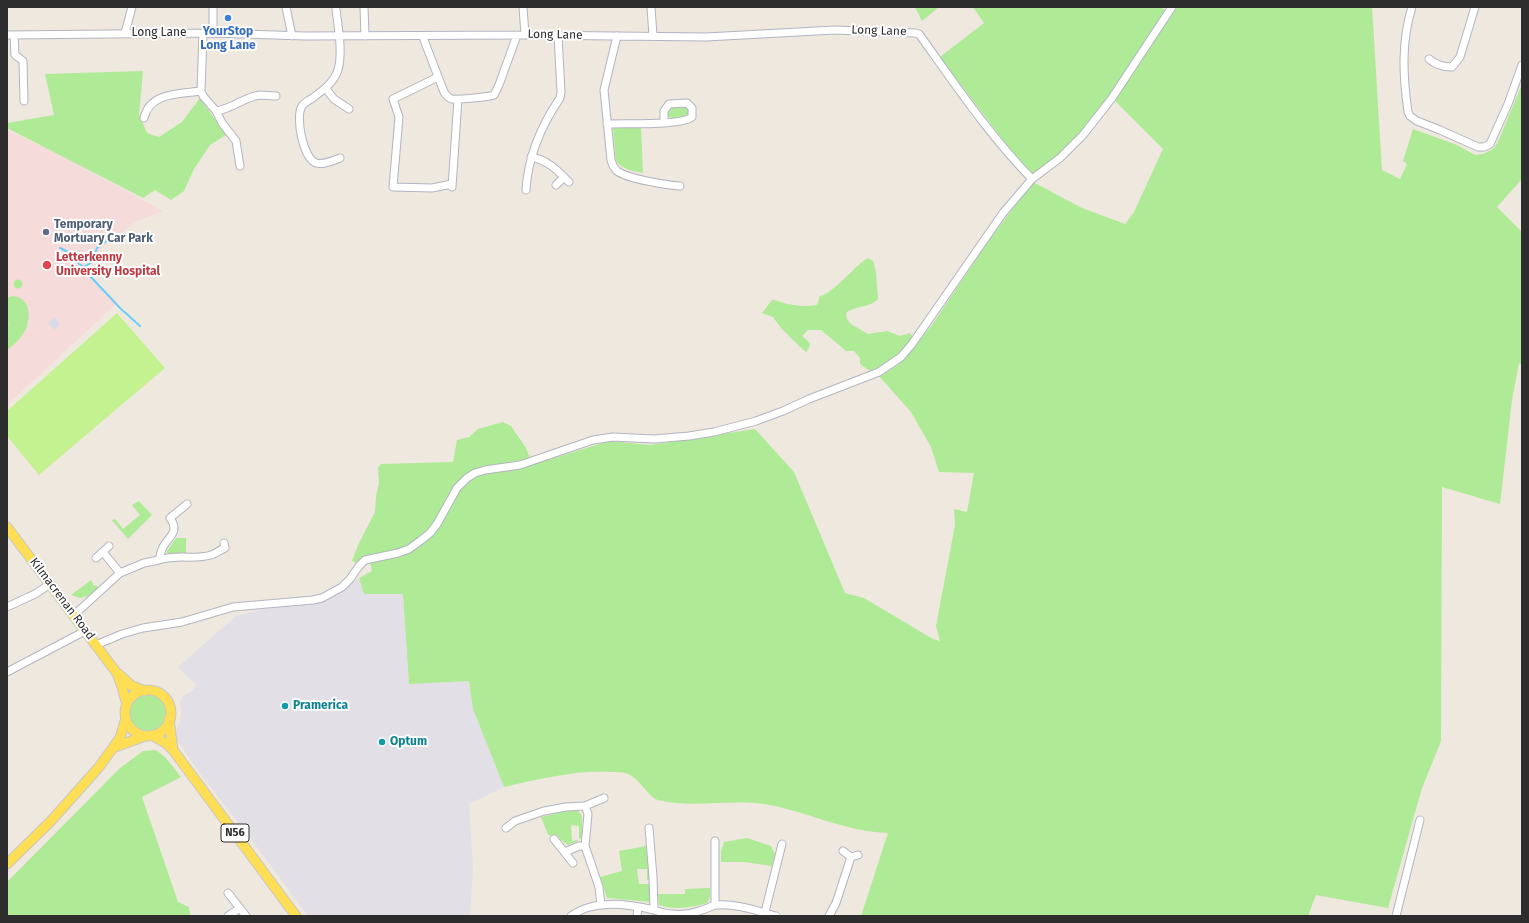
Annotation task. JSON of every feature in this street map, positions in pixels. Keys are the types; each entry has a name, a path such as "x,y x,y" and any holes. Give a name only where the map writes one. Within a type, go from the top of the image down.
{"main road":[{"name":"Kilmacrenan Road","path":"7,527 116,672 132,686 145,691"},
{"name":"Kilmacrenan Road","path":"116,672 127,705"},
{"path":"7,864 52,821 115,747 123,731 127,705 133,696 145,691 155,692 166,699 170,709 173,750"},
{"name":"N56","path":"126,718 132,729 137,733 149,736 167,744 173,750 296,916"},
{"path":"115,747 163,730 170,719"}],"street":[{"path":"126,33 132,7"},
{"path":"213,7 213,34"},
{"path":"286,7 292,36"},
{"path":"364,7 365,36"},
{"path":"523,7 525,35"},
{"path":"651,7 654,36"},
{"path":"96,645 122,634 143,628 182,622 233,607 322,598 342,587 350,580 365,560 398,553 409,549 430,533 437,524 457,488 467,478 475,473 485,470 520,465 593,440 613,437 654,439 689,436 727,429 756,421 783,411 809,399 879,372 901,357 912,344 1003,213 1032,179 1060,158 1083,135 1112,98 1172,7"},
{"path":"1412,7 1406,32 1403,68 1408,112 1417,122 1440,130 1478,147 1484,147 1490,144 1508,104 1522,65"},
{"path":"1429,59 1437,65 1447,67 1452,67 1456,63 1460,57 1475,7"},
{"path":"336,9 339,35 338,68 335,76 326,89 303,105 299,113 306,150 311,159 315,162 324,163 340,158"},
{"name":"Long Lane","path":"11,35 126,33 292,36 558,35 729,37 835,30 915,33 919,34 996,138 1032,179"},
{"path":"203,34 203,96 216,111 222,124 236,141 240,166"},
{"path":"11,35 15,54 23,61 24,101"},
{"path":"424,36 424,40 446,95 450,98 458,99 488,97 494,95 517,35"},
{"path":"526,190 531,157 540,133 560,98 558,35"},
{"path":"617,36 604,86 611,160 618,171 651,182 668,186 680,186"},
{"path":"438,77 391,98 399,116 393,187 432,188 452,186 458,99"},
{"path":"326,89 334,99 349,109"},
{"path":"144,118 150,104 157,99 170,95 202,91"},
{"path":"216,111 225,110 260,95 276,96"},
{"path":"607,124 664,122"},
{"path":"531,157 546,162 554,167 566,179 556,185"},
{"path":"159,560 163,548 174,531 174,524 170,518 187,504"},
{"path":"74,615 120,572 144,563 168,557 198,557 212,555 225,548 224,543"},
{"path":"96,558 109,546"},
{"path":"103,552 120,572"},
{"path":"7,607 35,594 50,584"},
{"path":"7,672 85,631"},
{"path":"506,828 515,821 544,811 566,807 585,806 604,798"},
{"path":"585,806 588,814 585,846 599,887 601,905"},
{"path":"1396,916 1420,820"},
{"path":"649,828 654,910"},
{"path":"554,839 573,863"},
{"path":"715,841 715,906"},
{"path":"764,915 782,844"},
{"path":"565,852 579,846 585,846"},
{"path":"843,851 851,857"},
{"path":"851,857 858,855"},
{"path":"829,916 836,903 851,857"},
{"path":"228,893 246,916"},
{"path":"571,916 586,908 614,904 671,914 693,914 715,906 749,908 764,915 776,916"},
{"path":"637,916 638,907"},
{"path":"228,916 240,908"}],"shaded area":[{"name":"Letterkenny University Hospital","path":"7,130 64,157 163,211 137,221 108,243 89,260 83,270 117,303 7,405"},
{"path":"55,317 59,322 59,326 55,330 48,323"},
{"path":"359,578 364,594 403,594 409,684 469,681 473,709 504,787 469,804 473,868 470,916 308,916 198,771 177,740 176,730 181,714 180,702 182,697 197,686 178,667 236,616 259,610 319,602 332,596"}],"green space":[{"path":"915,7 939,7 922,21"},
{"path":"973,7 1162,7 1166,12 1121,81 1097,114 1066,148 1034,174 1018,160 940,57 984,23"},
{"path":"1177,7 1372,7 1382,170 1400,179 1407,164 1403,161 1413,129 1457,145 1475,155 1483,154 1493,149 1498,142 1522,84 1522,179 1497,207 1522,232 1522,365 1519,363 1512,400 1500,504 1442,487 1441,741 1422,788 1388,908 1316,895 1308,916 861,916 888,833 873,832 844,826 785,808 770,805 756,803 686,804 658,800 654,798 635,778 623,772 584,772 544,778 504,787 473,709 469,681 409,684 403,594 364,594 359,578 372,571 370,563 407,553 359,561 357,563 352,561 359,543 375,512 379,483 378,468 381,464 453,462 457,440 469,437 478,429 503,422 511,426 526,448 531,461 551,459 609,441 650,445 755,429 794,472 845,593 864,598 933,639 940,641 936,626 955,525 954,509 967,512 974,473 939,472 931,447 911,412 879,376 898,365 932,325 989,240 1033,182 1082,208 1125,224 1134,212 1163,149 1114,100"},
{"path":"143,71 139,115 147,133 159,137 182,122 200,98 226,135 210,145 194,169 184,191 171,200 155,190 143,198 7,128 7,123 54,115 45,74"},
{"path":"683,105 688,108 689,115 679,118 668,116 668,108 670,106"},
{"path":"617,127 641,128 643,173 625,168 616,161 613,129"},
{"path":"868,258 873,261 876,272 878,299 871,304 850,310 846,313 847,319 851,324 868,334 887,331 900,336 910,333 913,337 904,348 883,365 870,371 860,364 860,358 854,351 846,351 821,330 808,330 802,336 810,343 806,352 781,328 773,317 762,313 772,300 799,306 817,305 820,296 831,290"},
{"path":"16,280 20,280 22,284 20,288 16,288 14,286 14,282"},
{"path":"12,296 19,297 27,305 29,317 26,329 16,343 7,350 7,327 9,325 7,323 7,298"},
{"path":"117,313 165,368 39,475 7,436 7,411"},
{"path":"139,501 152,515 128,539 112,520 115,519 123,529 140,515 132,505"},
{"path":"176,538 186,538 186,553 167,553"},
{"path":"91,580 94,586 96,585 99,588 88,596 80,598 71,595"},
{"path":"147,694 157,697 163,703 166,713 163,723 157,729 147,732 137,729 131,723 128,713 131,703 137,697"},
{"path":"156,750 166,758 181,777 142,797 178,902 189,907 190,916 7,916 7,882 120,768 143,751"},
{"path":"572,810 578,811 582,816 582,837 580,839 579,838 579,826 571,825 572,841 578,841 568,845 557,835 548,835 541,817"},
{"path":"747,838 771,846 775,854 772,866 744,862 721,862 721,851 724,842"},
{"path":"646,846 650,880 647,880 647,869 637,869 639,884 650,884 650,902 607,898 600,877 622,871 619,851"},
{"path":"710,888 710,897 707,903 683,908 671,908 659,905 658,894 685,894 685,889"}],"waterway":[{"path":"84,267 92,262 97,248 112,237"},
{"path":"60,248 72,254 79,264 84,267 90,276 120,308 140,326"}],"place":[{"name":"YourStop Long Lane","path":"228,18"},
{"name":"Temporary Mortuary Car Park","path":"46,232"},
{"name":"Letterkenny University Hospital","path":"47,265"},
{"name":"Pramerica","path":"285,706"},
{"name":"Optum","path":"382,742"}]}
